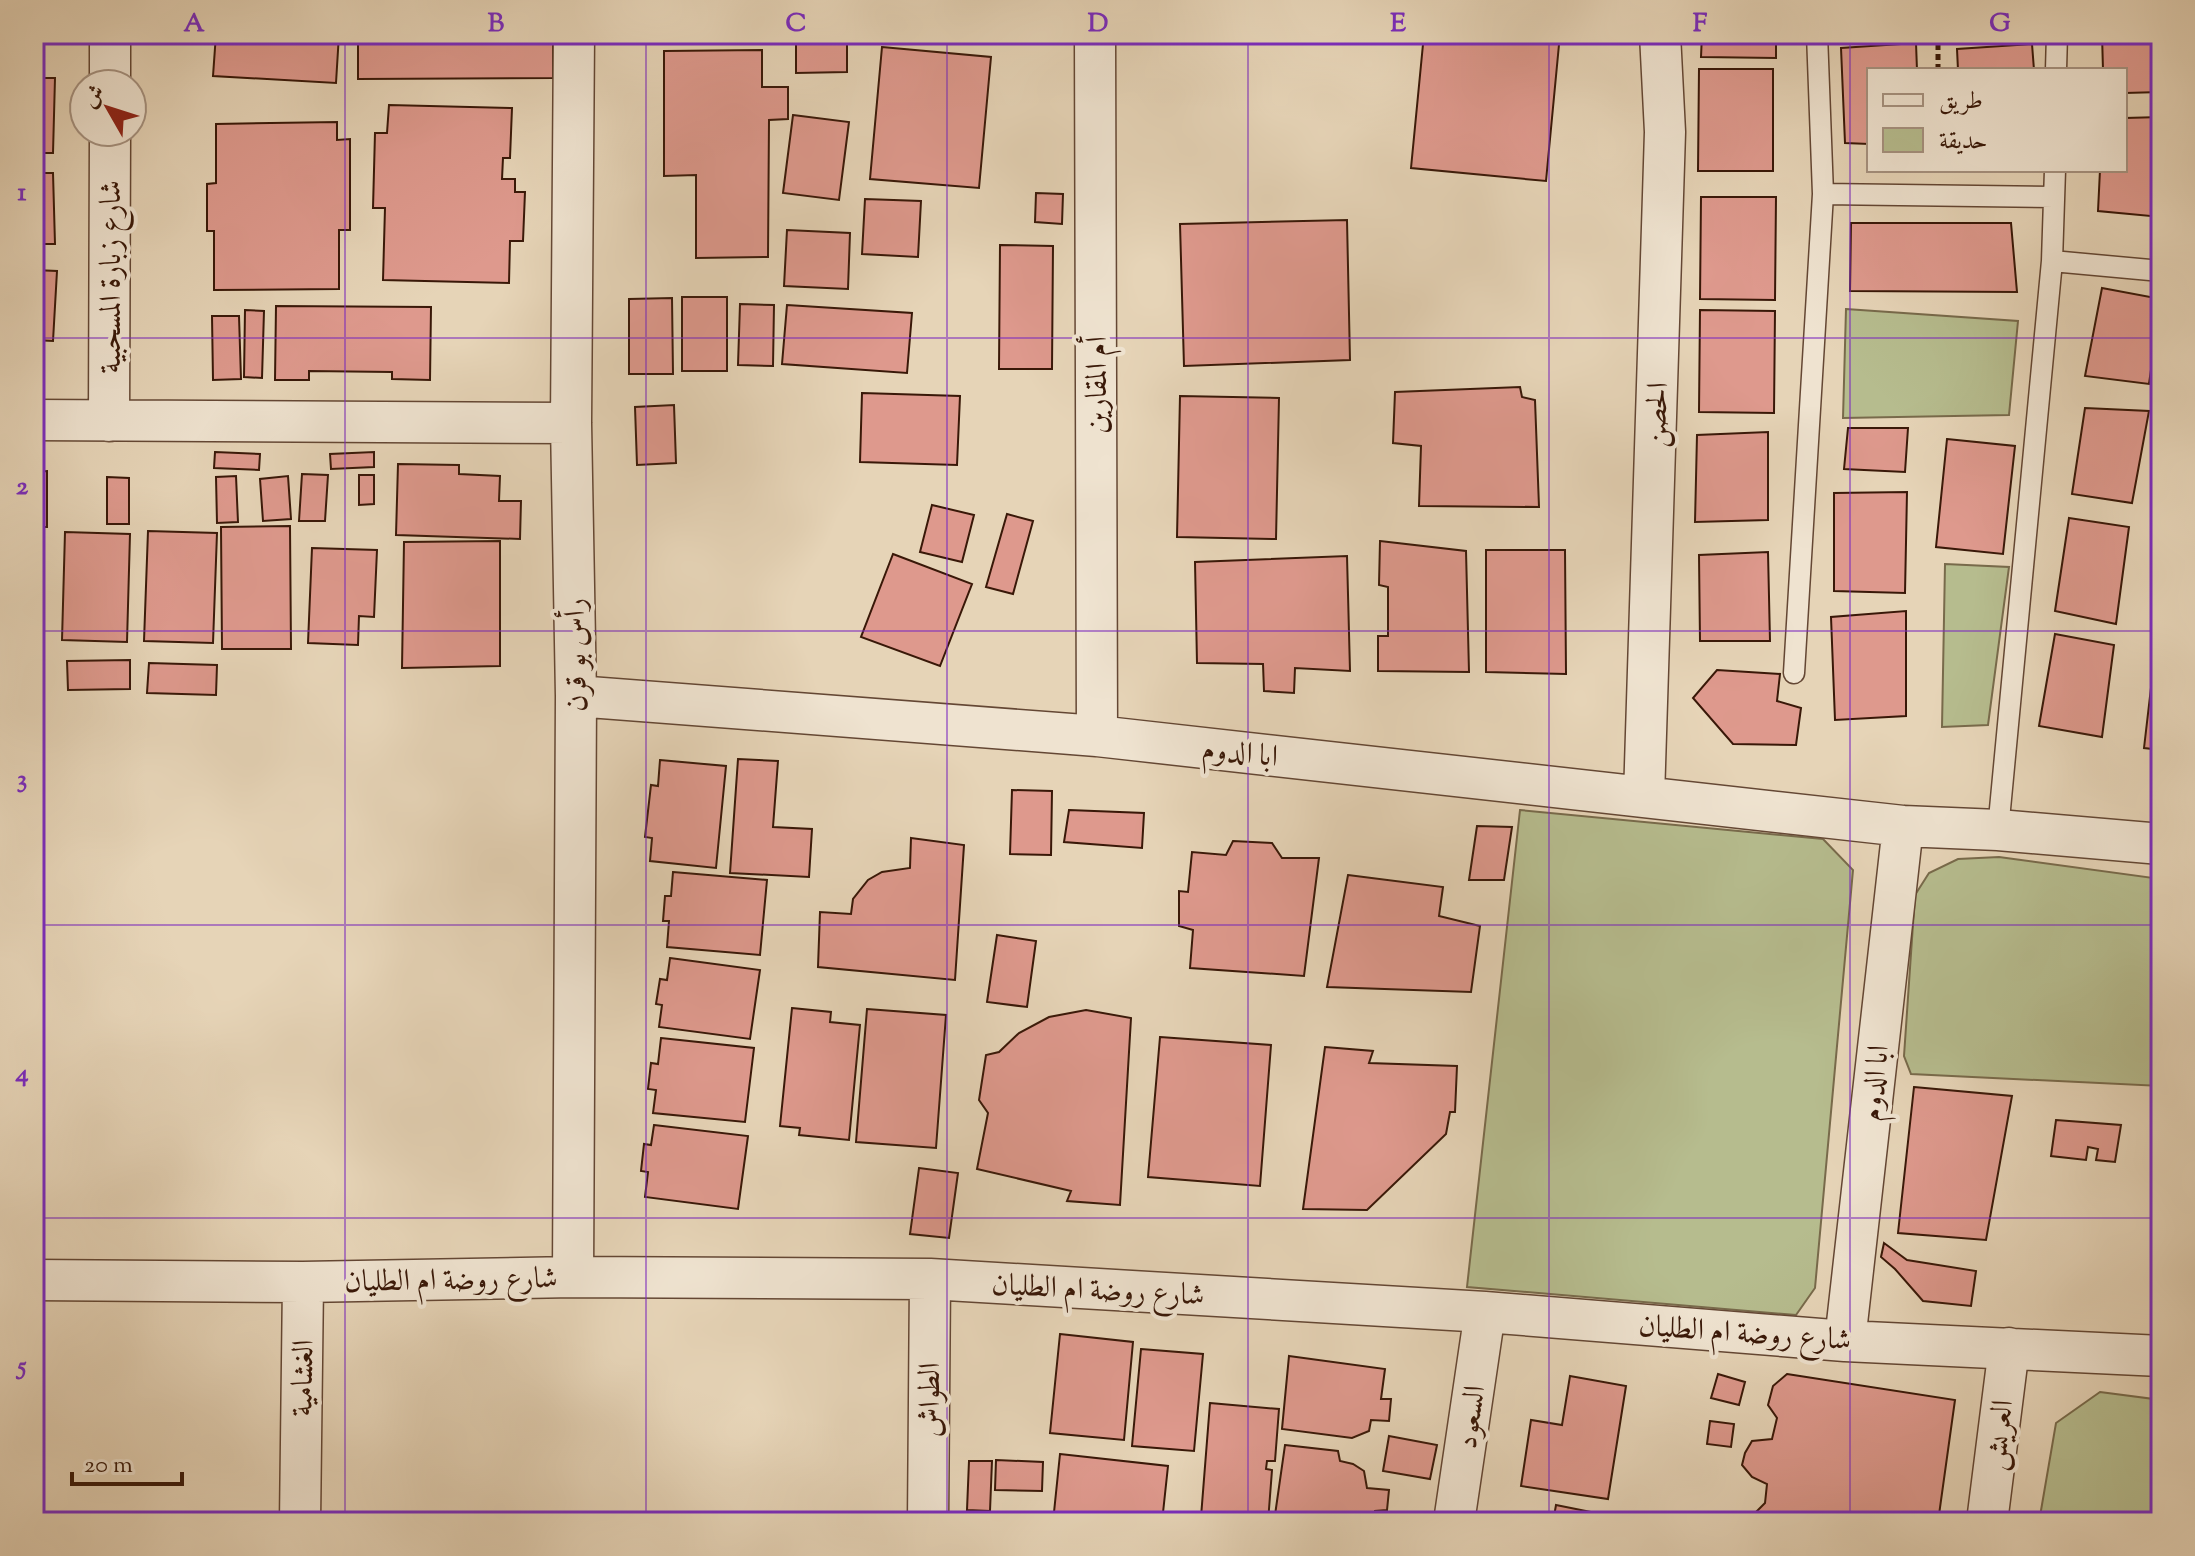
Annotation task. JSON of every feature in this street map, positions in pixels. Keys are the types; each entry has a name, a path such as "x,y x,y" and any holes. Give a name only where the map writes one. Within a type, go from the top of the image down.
{"street":[{"path":"110,34 110,68"},
{"name":"رأس بو قرن","path":"573,1277 576,696 571,423 574,34"},
{"name":"أم المقارين","path":"1095,34 1097,736"},
{"name":"الحصن","path":"1644,797 1665,132 1660,34"},
{"name":"شارع زبارة المسحبية","path":"109,421 110,148"},
{"path":"34,420 571,423"},
{"name":"ابا الدوم","path":"576,696 1097,736 1903,826 1998,830 2161,844"},
{"name":"ابا الدوم","path":"1845,1341 1903,826"},
{"name":"شارع روضة ام الطليان","path":"34,1280 930,1279 1485,1312 1845,1341 2161,1356"},
{"name":"الطواش","path":"928,1522 930,1279"},
{"name":"الغشامية","path":"300,1522 303,1282"},
{"name":"السعود","path":"1454,1522 1485,1312"},
{"name":"العريش","path":"1987,1522 2009,1348"}],"lane":[{"path":"1794,673 1823,194 1817,34"},
{"path":"2056,68 2057,34"},
{"path":"1998,830 2052,261 2055,172"},
{"path":"1823,194 2054,197"},
{"path":"2052,261 2161,271"}],"path":[{"path":"1938,34 1938,68"}],"green space":[{"path":"1846,309 2018,321 2009,415 1843,418"},
{"path":"1945,564 2009,567 1988,725 1942,727"},
{"path":"1520,810 1823,839 1853,870 1815,1288 1796,1315 1467,1287"},
{"path":"1999,857 2161,879 2161,1086 1911,1074 1904,1056 1915,895 1929,873 1958,859"},
{"path":"2100,1392 2161,1400 2161,1522 2039,1522 2056,1423"}],"building":[{"path":"216,34 339,34 336,83 213,76"},
{"path":"358,34 553,34 553,78 358,79"},
{"path":"796,34 847,34 847,72 796,73"},
{"path":"1424,34 1560,34 1546,181 1411,168"},
{"path":"1702,34 1776,34 1776,58 1701,57"},
{"path":"2102,34 2161,34 2161,92 2127,93 2127,68 2103,68"},
{"path":"1916,43 1917,68 1867,68 1867,144 1845,143 1841,48"},
{"path":"2032,44 2034,68 1958,68 1957,49"},
{"path":"882,47 991,57 979,188 870,179"},
{"path":"762,50 762,87 788,87 788,119 769,120 768,257 696,258 696,175 664,176 664,51"},
{"path":"1699,69 1773,69 1773,171 1698,171"},
{"path":"34,78 55,78 53,153 34,153"},
{"path":"389,105 512,108 510,158 503,158 502,179 515,179 515,192 525,192 523,241 510,241 509,283 383,280 385,208 373,208 375,133 387,133"},
{"path":"793,115 849,122 839,200 783,193"},
{"path":"2161,117 2161,217 2098,211 2100,172 2127,172 2127,118"},
{"path":"337,122 337,140 350,139 350,230 339,230 339,289 214,290 214,231 207,231 207,184 216,183 216,124"},
{"path":"34,173 53,173 55,244 34,244"},
{"path":"1036,193 1063,194 1062,224 1035,222"},
{"path":"1701,197 1776,197 1775,300 1700,299"},
{"path":"865,199 921,201 918,257 862,254"},
{"path":"1347,220 1350,360 1184,366 1180,224"},
{"path":"1851,223 2011,223 2017,292 1850,291"},
{"path":"787,230 850,233 848,289 784,286"},
{"path":"1000,245 1053,246 1052,369 999,369"},
{"path":"34,270 57,271 53,341 34,340"},
{"path":"2102,288 2161,299 2149,384 2085,376"},
{"path":"682,297 727,297 727,371 682,371"},
{"path":"672,298 673,374 629,374 629,299"},
{"path":"740,304 774,305 773,366 738,365"},
{"path":"787,305 912,313 907,373 782,364"},
{"path":"276,306 431,307 430,380 392,379 392,372 309,371 309,380 275,380"},
{"path":"245,310 264,311 262,378 244,377"},
{"path":"1700,310 1775,311 1774,413 1699,412"},
{"path":"212,316 239,316 241,379 213,380"},
{"path":"1520,387 1522,397 1535,400 1539,507 1419,506 1421,446 1393,443 1395,392"},
{"path":"862,393 960,396 957,465 860,462"},
{"path":"1180,396 1279,398 1276,539 1177,537"},
{"path":"674,405 676,463 637,465 635,407"},
{"path":"2085,408 2149,411 2132,503 2072,494"},
{"path":"1848,428 1908,428 1905,472 1844,469"},
{"path":"1768,432 1768,520 1695,522 1697,435"},
{"path":"1947,439 2015,446 2003,554 1936,547"},
{"path":"215,452 260,454 259,470 214,468"},
{"path":"374,452 374,467 331,469 330,454"},
{"path":"398,464 459,465 459,474 500,476 499,501 521,501 520,539 396,535"},
{"path":"47,471 47,527 34,527 34,472"},
{"path":"302,474 328,475 325,521 299,521"},
{"path":"359,475 374,475 374,504 359,505"},
{"path":"236,476 238,522 217,523 216,477"},
{"path":"288,476 291,519 263,521 260,479"},
{"path":"107,477 129,478 129,524 107,524"},
{"path":"1907,492 1905,593 1834,591 1834,493"},
{"path":"932,505 974,515 962,562 920,552"},
{"path":"1007,514 1033,521 1013,594 986,587"},
{"path":"2069,518 2129,527 2116,624 2055,611"},
{"path":"290,526 291,649 222,649 221,527"},
{"path":"148,531 217,533 213,643 144,641"},
{"path":"65,532 130,534 127,642 62,640"},
{"path":"500,541 500,666 402,668 404,542"},
{"path":"1380,541 1466,551 1469,672 1378,671 1378,636 1388,636 1388,587 1379,585"},
{"path":"34,546 44,546 44,637 34,637"},
{"path":"312,548 377,550 374,617 359,616 358,645 308,643"},
{"path":"1486,550 1565,550 1566,674 1486,672"},
{"path":"1768,552 1770,641 1700,641 1699,555"},
{"path":"893,554 972,584 940,666 861,637"},
{"path":"1347,556 1350,671 1295,668 1294,693 1264,691 1263,664 1197,663 1195,562"},
{"path":"1906,611 1906,716 1835,720 1831,617"},
{"path":"2055,634 2114,645 2102,737 2039,726"},
{"path":"130,660 130,689 68,690 67,661"},
{"path":"2154,662 2161,663 2161,750 2144,748"},
{"path":"149,663 217,665 216,695 147,693"},
{"path":"1717,670 1780,674 1777,701 1801,708 1796,745 1733,744 1693,698"},
{"path":"738,759 778,761 773,827 812,829 809,877 730,873"},
{"path":"660,760 726,766 716,868 650,861 652,838 645,837 651,785 658,786"},
{"path":"1012,790 1052,791 1051,855 1010,854"},
{"path":"1069,810 1144,813 1142,848 1064,842"},
{"path":"1477,826 1512,827 1504,880 1469,880"},
{"path":"911,838 964,845 955,980 818,967 820,912 851,914 853,899 868,880 882,872 910,868"},
{"path":"1233,841 1272,843 1282,858 1319,858 1304,976 1190,968 1193,930 1179,926 1179,891 1188,892 1192,852 1226,855"},
{"path":"673,872 767,880 760,955 667,947 669,921 663,921 665,896 671,896"},
{"path":"1348,875 1443,887 1439,916 1480,926 1471,992 1327,987"},
{"path":"997,935 1036,941 1027,1007 987,1002"},
{"path":"670,958 760,970 750,1039 659,1027 662,1005 656,1004 660,979 667,980"},
{"path":"792,1008 831,1012 830,1022 860,1025 849,1140 799,1135 800,1128 780,1126"},
{"path":"867,1009 946,1015 936,1148 856,1142"},
{"path":"1086,1010 1131,1018 1120,1205 1067,1201 1071,1191 977,1169 988,1113 979,1100 986,1055 999,1052 1019,1033 1049,1017"},
{"path":"1160,1037 1271,1045 1260,1186 1148,1177"},
{"path":"661,1038 754,1048 745,1122 653,1113 656,1090 648,1089 651,1063 658,1064"},
{"path":"1325,1047 1373,1051 1369,1063 1457,1066 1455,1112 1450,1112 1446,1134 1367,1210 1303,1209"},
{"path":"1914,1087 2012,1096 1986,1240 1898,1233"},
{"path":"2056,1120 2121,1125 2115,1162 2096,1160 2098,1149 2088,1147 2086,1160 2051,1156"},
{"path":"654,1125 748,1136 738,1209 645,1197 648,1172 641,1171 644,1144 651,1145"},
{"path":"919,1168 958,1173 949,1238 910,1234"},
{"path":"1884,1243 1907,1260 1976,1271 1971,1306 1923,1301 1881,1257"},
{"path":"1060,1334 1133,1342 1124,1440 1050,1433"},
{"path":"1141,1349 1203,1354 1194,1451 1132,1446"},
{"path":"1289,1356 1385,1369 1381,1399 1391,1399 1389,1421 1371,1420 1369,1431 1352,1438 1282,1429"},
{"path":"1718,1374 1745,1382 1739,1405 1711,1398"},
{"path":"1787,1374 1955,1400 1938,1522 1750,1522 1749,1519 1765,1503 1767,1484 1752,1477 1742,1465 1745,1453 1752,1441 1772,1439 1777,1418 1768,1405 1773,1386"},
{"path":"1570,1376 1626,1386 1608,1499 1521,1486 1531,1420 1562,1425"},
{"path":"1210,1403 1279,1409 1275,1461 1267,1461 1266,1469 1272,1470 1268,1522 1201,1517"},
{"path":"1710,1421 1734,1424 1731,1447 1707,1444"},
{"path":"1389,1436 1437,1445 1430,1479 1383,1471"},
{"path":"1285,1445 1338,1451 1340,1461 1364,1471 1367,1488 1389,1490 1387,1510 1375,1511 1374,1522 1274,1522"},
{"path":"1060,1454 1168,1466 1162,1522 1053,1522"},
{"path":"996,1460 1043,1462 1042,1491 995,1490"},
{"path":"969,1461 992,1461 990,1511 967,1510"},
{"path":"1556,1505 1616,1517 1615,1522 1553,1522"}]}
